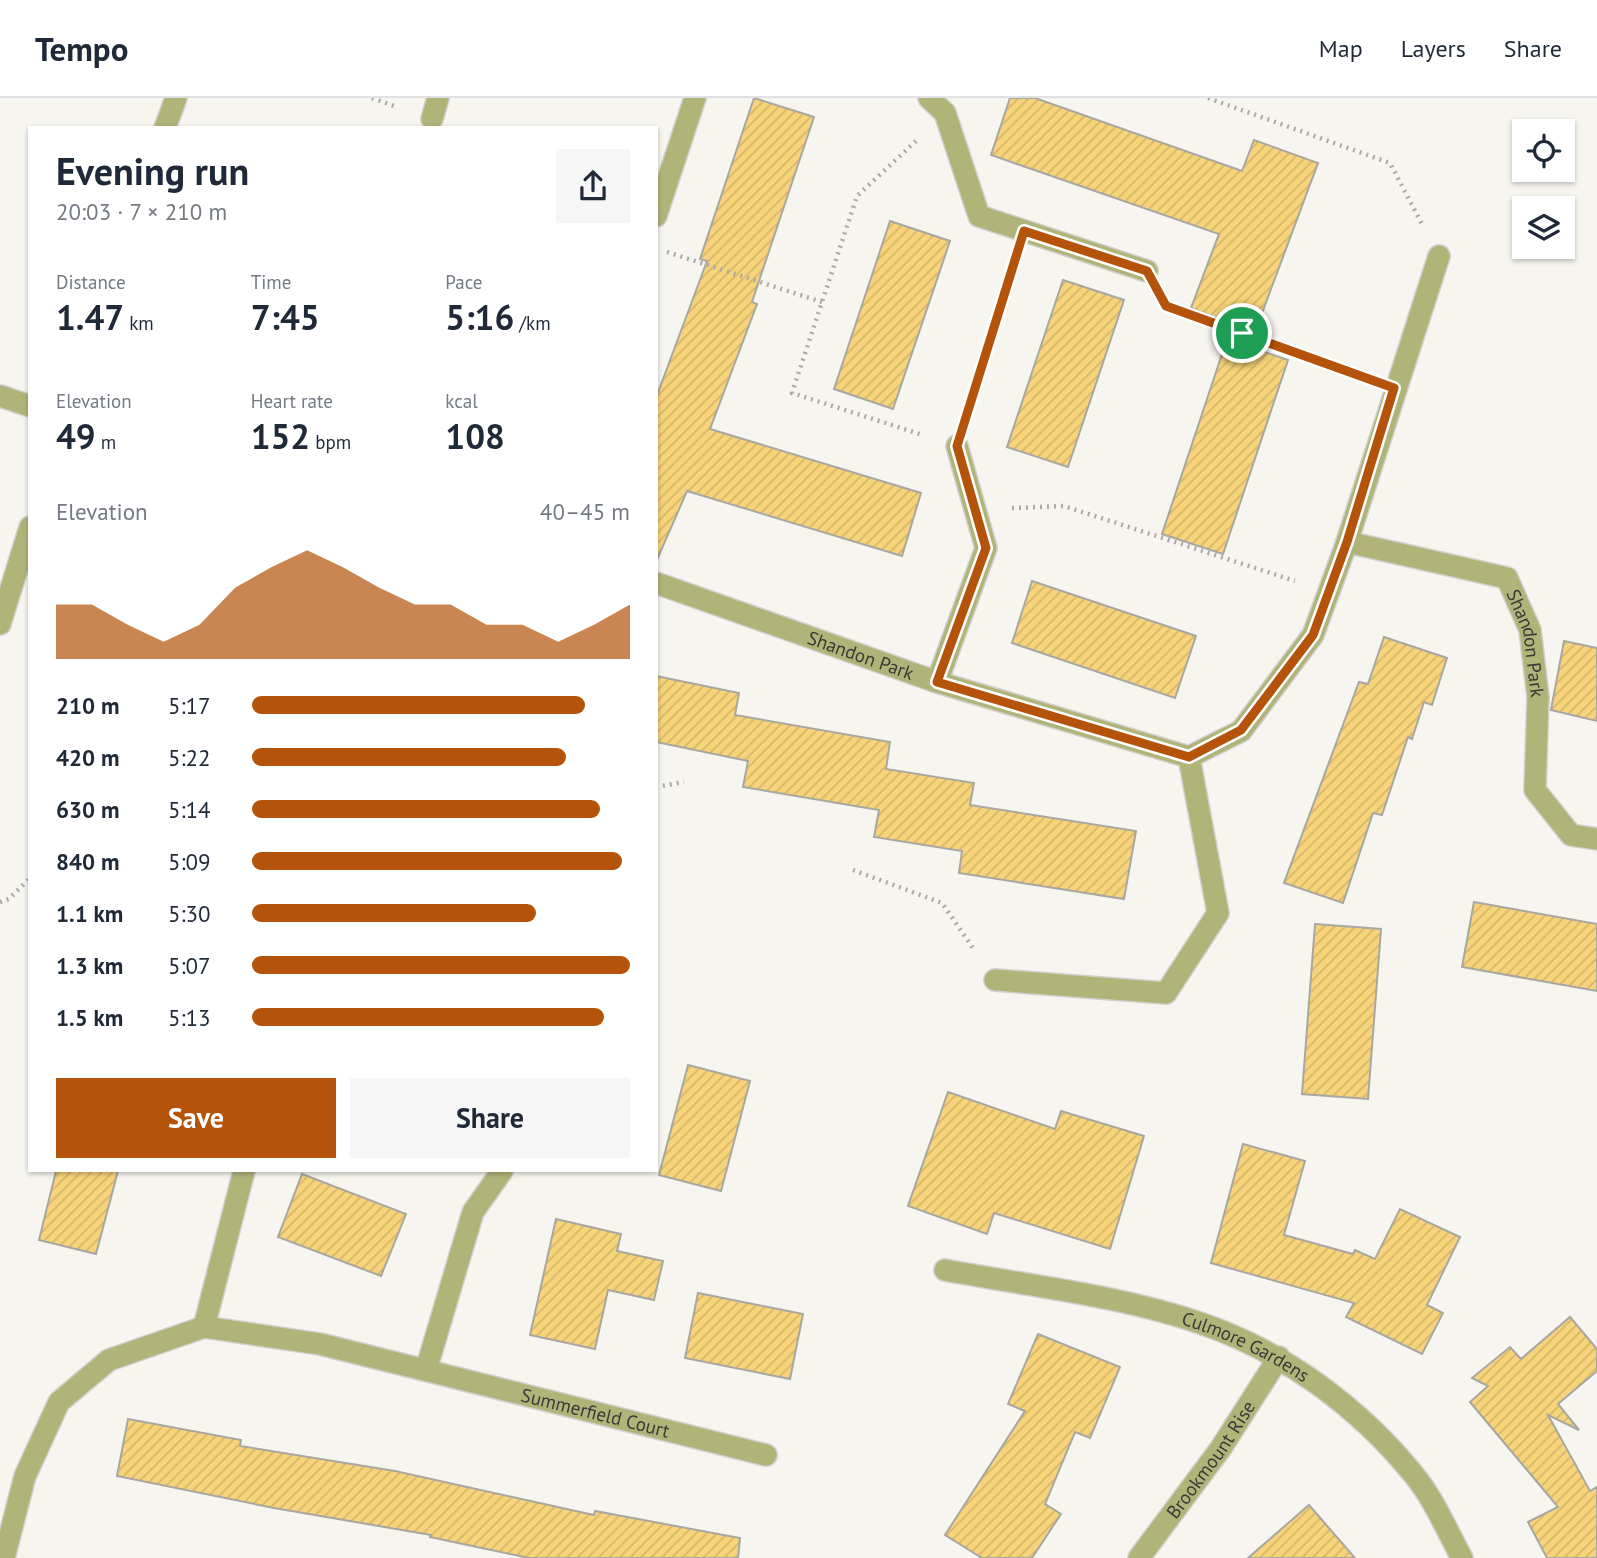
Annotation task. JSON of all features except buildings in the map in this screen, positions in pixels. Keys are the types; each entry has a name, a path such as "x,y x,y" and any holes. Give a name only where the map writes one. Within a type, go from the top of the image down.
{"street":[{"path":"166,126 176,98"},
{"path":"432,119 439,98"},
{"path":"658,210 695,98"},
{"path":"929,98 945,113 979,216 1147,271"},
{"path":"995,980 1166,993 1218,914 1189,757 1241,730 1313,635 1347,542 1394,388 1439,256"},
{"path":"0,396 28,405"},
{"path":"937,682 986,548 957,446"},
{"path":"0,624 28,533"},
{"name":"Shandon Park","path":"1347,542 1507,578 1530,630 1538,697 1535,790 1571,835 1597,839"},
{"name":"Shandon Park","path":"658,584 937,682 1189,757"},
{"path":"204,1327 244,1172"},
{"path":"426,1370 473,1212 501,1172"},
{"name":"Culmore Gardens","path":"945,1270 1117,1302 1200,1323 1279,1357 1358,1416 1416,1477 1462,1558"},
{"name":"Summerfield Court","path":"4,1558 25,1476 59,1402 109,1360 204,1327 320,1344 766,1455"},
{"name":"Brookmount Rise","path":"1139,1558 1221,1448 1279,1357"}],"path":[{"path":"1208,98 1390,163 1439,256"},
{"path":"945,113 857,196 792,393 957,446 1024,231"},
{"path":"658,249 822,302"},
{"path":"1147,271 1166,306 1394,388"},
{"path":"976,510 1064,506 1328,592"},
{"path":"658,788 684,782"},
{"path":"853,870 942,903 995,980"},
{"path":"0,902 9,899 28,880"}],"route":[{"path":"1024,231 1147,271 1166,306 1242,333 1394,388 1347,542 1313,635 1241,730 1189,757 937,682 986,548 957,446 1024,231"}]}
